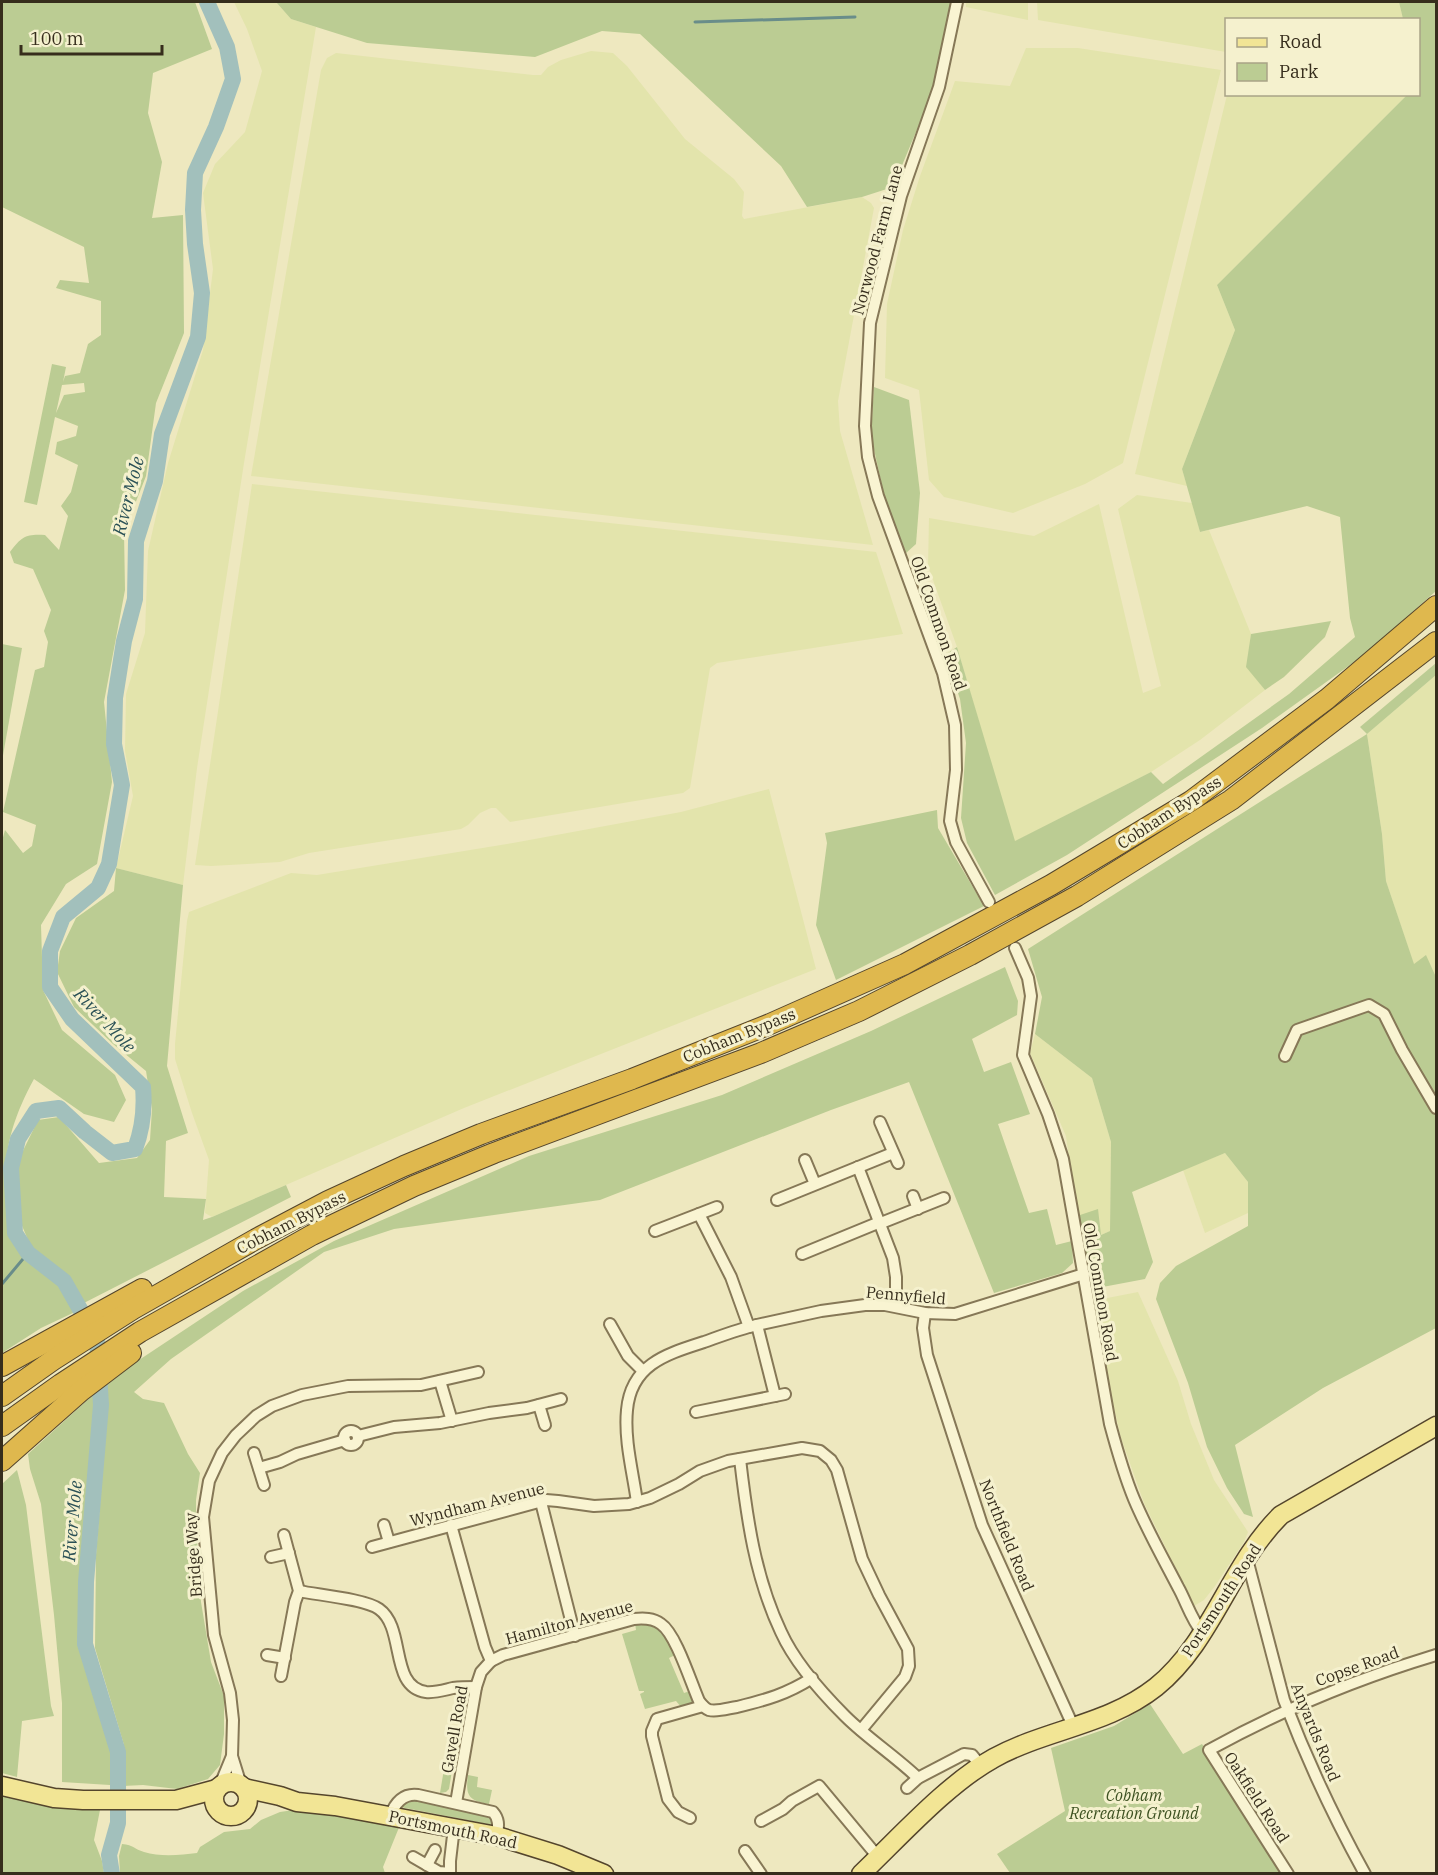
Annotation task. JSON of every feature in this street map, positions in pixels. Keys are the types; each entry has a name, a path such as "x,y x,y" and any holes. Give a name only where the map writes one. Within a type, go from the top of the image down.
{"highway":[{"name":"Cobham Bypass","path":"2,1396 130,1303 328,1201 482,1134 770,1024 894,969 1051,885 1191,801 1328,699 1437,606"},
{"name":"Cobham Bypass","path":"2,1426 61,1384 143,1337 219,1286 312,1235 414,1186 494,1153 760,1053 859,1011 970,956 1077,896 1231,800 1437,642"},
{"path":"2,1366 48,1340 130,1303"},
{"path":"2,1461 143,1337"}],"main road":[{"name":"Portsmouth Road","path":"861,1874 952,1788 981,1766 1021,1746 1120,1710 1156,1687 1181,1662 1247,1558 1268,1529 1288,1509 1437,1426"},
{"path":"2,1786 46,1796 82,1800 176,1800 217,1810 229,1816 238,1815 248,1801 242,1786 228,1782 176,1800"},
{"name":"Portsmouth Road","path":"242,1786 297,1802"},
{"path":"217,1810 214,1797 218,1787"},
{"name":"Portsmouth Road","path":"244,1809 260,1804 297,1802 335,1806 454,1827 496,1836 558,1855 604,1874"}],"street":[{"name":"Norwood Farm Lane","path":"868,457 865,426 870,323 901,196 939,87 957,2"},
{"name":"Old Common Road","path":"868,457 878,496 931,637 955,725 956,770 950,821 956,842 989,902"},
{"name":"Old Common Road","path":"1015,948 1030,987 1023,1055 1048,1114 1063,1159 1105,1403 1121,1464 1149,1533 1202,1632"},
{"path":"1285,1056 1297,1030 1369,1005 1384,1014 1402,1050 1437,1108"},
{"path":"880,1122 898,1164"},
{"path":"777,1200 893,1153"},
{"path":"805,1160 815,1184"},
{"path":"858,1167 891,1248 896,1267 896,1306"},
{"path":"913,1196 918,1209"},
{"path":"802,1254 944,1198"},
{"path":"655,1231 717,1207"},
{"path":"696,1412 780,1395 753,1326 699,1214"},
{"name":"Pennyfield","path":"643,1371 664,1356 753,1326 849,1307 896,1306 925,1313 965,1312 1084,1275"},
{"name":"Northfield Road","path":"925,1313 923,1328 927,1355 982,1525 1074,1728"},
{"path":"610,1323 628,1356 643,1371 633,1387 627,1404 627,1430 637,1502"},
{"name":"Bridge Way","path":"218,1787 231,1756 234,1729 232,1705 214,1635 204,1530 206,1494 216,1462 244,1426 265,1410 291,1398 348,1386 411,1386 478,1372"},
{"path":"440,1381 452,1421"},
{"path":"259,1468 345,1440 346,1434 351,1431 358,1436 386,1428 452,1421 561,1399"},
{"path":"539,1405 545,1425"},
{"name":"Wyndham Avenue","path":"372,1547 541,1502 558,1501 605,1507 637,1502 659,1495 700,1471 740,1459 808,1448 824,1453 837,1470 862,1559 906,1643 909,1655 909,1666 905,1677 861,1730"},
{"path":"254,1452 264,1485"},
{"path":"740,1459 749,1529 760,1578 781,1633 799,1661 846,1718 918,1778"},
{"path":"541,1502 575,1636"},
{"path":"384,1525 389,1542"},
{"path":"451,1525 485,1647 491,1661"},
{"path":"282,1676 295,1602 299,1592 284,1535"},
{"path":"271,1557 289,1553"},
{"name":"Anyards Road","path":"1247,1558 1288,1709 1317,1778 1365,1874"},
{"path":"1232,1584 1243,1586 1256,1594"},
{"path":"299,1592 363,1603 378,1608 390,1622 406,1680 418,1690 430,1693 461,1687 476,1687"},
{"name":"Hamilton Avenue","path":"491,1661 503,1655 641,1618 658,1622 671,1635 703,1706"},
{"path":"267,1654 285,1658"},
{"name":"Copse Road","path":"1288,1709 1350,1683 1437,1655"},
{"name":"Gavell Road","path":"456,1803 476,1687 482,1672 491,1661"},
{"path":"690,1818 678,1812 668,1799 652,1731 657,1719 703,1706 709,1710 717,1710 767,1700 790,1691 812,1678"},
{"name":"Oakfield Road","path":"1288,1709 1209,1750 1288,1874"},
{"path":"907,1788 918,1778 964,1754 972,1755 981,1766"},
{"name":"Bridge Way","path":"231,1756 242,1786"},
{"path":"761,1821 819,1786 878,1857"},
{"path":"390,1816 395,1804 409,1794 493,1812 499,1822 496,1836"},
{"path":"413,1857 439,1872 450,1873 454,1827"},
{"path":"427,1865 435,1850"},
{"path":"745,1851 761,1874"}],"green space":[{"path":"2,2 195,2 212,49 153,73 148,113 162,162 152,218 183,215 184,333 156,403 146,476 124,532 125,590 104,702 112,782 97,864 66,884 41,925 43,990 62,1030 115,1075 126,1100 114,1122 84,1114 34,1079 26,1095 13,1127 6,1159 5,1176 9,1217 16,1240 26,1260 60,1283 75,1312 41,1328 2,1353 2,841 5,830 23,853 32,846 36,825 3,812 35,670 44,667 48,642 44,631 51,610 33,569 14,563 10,552 21,539 33,535 45,535 59,550 68,516 61,506 71,492 78,465 55,454 57,442 76,436 78,426 55,417 37,505 24,502 52,364 66,367 63,382 65,376 80,373 88,344 101,335 101,301 56,288 60,280 89,283 84,247 2,207","holes":["84,383 85,392 64,395 56,413 62,385"]},
{"path":"234,2 276,2 291,19 316,27 244,463 197,768 183,885 116,868 133,796 125,751 126,694 145,633 148,551 168,463 203,350 213,269 203,193 215,164 245,132 262,71 247,29"},
{"path":"276,2 952,2 936,84 893,187 862,197 807,207 781,166 640,34 602,31 535,57 367,43 291,19"},
{"path":"966,2 1028,2 1028,20 966,7"},
{"path":"1037,2 1399,2 1403,18 1225,18 1225,52 1038,20"},
{"path":"1399,2 1436,2 1436,591 1364,655 1262,728 1067,855 995,895 967,843 961,818 966,743 960,699 945,655 957,647 1015,841 1151,772 1163,784 1289,694 1355,637 1350,618 1340,517 1307,506 1200,532 1182,469 1235,330 1217,285 1406,96 1420,96 1420,18 1403,18"},
{"path":"1026,48 1078,48 1221,70 1123,463 1085,484 1013,513 944,497 929,480 919,390 885,378 887,304 903,230 955,81 1010,86"},
{"path":"591,51 613,53 627,66 685,139 734,179 744,192 742,216 744,219 862,197 874,208 838,401 840,431 873,545 251,476 321,70 327,58 336,53 541,75 548,67 561,60"},
{"path":"1227,96 1406,96 1217,285 1235,330 1182,469 1187,486 1135,474"},
{"path":"874,387 909,400 920,493 916,544 906,553 885,499 871,436"},
{"path":"252,484 876,552 903,634 717,663 710,668 690,788 683,793 510,822 496,808 491,808 480,813 461,829 309,853 280,862 195,865"},
{"path":"1137,495 1192,503 1200,532 1209,530 1251,634 1247,667 1265,690 1200,740 1151,772 1014,842 957,647 928,566 929,518 1034,536 1099,504 1143,693 1161,686 1118,509"},
{"path":"1331,621 1325,637 1284,677 1265,690 1246,667 1251,634"},
{"path":"2,644 22,648 2,761"},
{"path":"1436,663 1436,675 1367,734 1360,727"},
{"path":"1436,675 1436,977 1426,956 1414,965 1386,881 1382,834 1367,734"},
{"path":"1367,734 1382,834 1386,881 1414,964 1426,955 1436,977 1436,1328 1323,1388 1235,1445 1253,1517 1244,1514 1227,1488 1207,1447 1188,1383 1156,1299 1160,1283 1176,1266 1248,1226 1248,1182 1225,1153 1132,1192 1153,1262 1145,1279 1092,1289 1077,1216 1098,1209 1101,1235 1110,1231 1111,1142 1092,1078 1035,1034 1042,997 1028,949"},
{"path":"769,789 816,969 464,1108 212,1217 205,1213 209,1160 175,1059 189,912 291,873 317,875 513,843 681,812"},
{"path":"937,810 938,828 984,906 836,980 816,925 827,843 825,833"},
{"path":"116,868 183,885 167,1066 188,1133 166,1141 164,1197 206,1199 203,1220 286,1185 291,1197 82,1304 72,1285 58,1269 31,1247 20,1221 18,1161 38,1120 59,1117 99,1163 137,1158 150,1140 152,1109 146,1071 74,1007 57,972 60,951 76,918 114,891"},
{"path":"1005,967 1018,1001 1017,1015 972,1039 984,1072 1011,1062 1030,1114 998,1124 1029,1213 1047,1209 1056,1245 1072,1241 1073,1263 1062,1273 994,1293 909,1082 600,1200 394,1229 324,1252 171,1359 134,1392 143,1399 164,1403 188,1454 200,1473 196,1500 196,1526 201,1602 211,1662 224,1696 224,1734 220,1765 208,1779 177,1789 143,1785 123,1786 124,1745 95,1648 96,1555 107,1415 107,1385 133,1364 243,1291 334,1241 529,1156 722,1095 871,1031"},
{"path":"1035,1034 1092,1078 1111,1142 1110,1231 1101,1235 1077,1216 1066,1136 1030,1053"},
{"path":"1225,1153 1248,1182 1248,1213 1205,1233 1183,1170"},
{"path":"1138,1292 1178,1381 1191,1424 1214,1480 1248,1532 1244,1542 1215,1586 1204,1600 1194,1606 1144,1503 1121,1438 1092,1301"},
{"path":"94,1394 95,1406 78,1602 80,1650 111,1752 110,1785 62,1782 62,1703 54,1615 41,1504 30,1469 28,1454"},
{"path":"17,1470 26,1505 54,1716 22,1721 17,1777 2,1773 2,1484"},
{"path":"635,1623 656,1625 667,1637 675,1655 669,1658 684,1693 690,1691 693,1700 689,1707 682,1708 676,1701 645,1709 640,1694 644,1691 639,1691 622,1634 636,1630"},
{"name":"Cobham Recreation Ground","path":"1150,1704 1183,1754 1202,1744 1284,1873 1010,1873 997,1854 1065,1811 1051,1748 1114,1726"},
{"path":"446,1757 454,1758 449,1789 440,1793"},
{"path":"468,1775 478,1777 477,1787 492,1790 489,1804 477,1801 470,1796 467,1788"},
{"path":"2,1793 100,1810 94,1840 104,1873 2,1873"},
{"path":"408,1798 493,1816 493,1825 400,1807"},
{"path":"307,1808 400,1825 383,1867 385,1873 120,1873 119,1856 122,1844 157,1855 197,1853 200,1847 224,1832 250,1829 261,1820 280,1812"}],"waterway":[{"name":"River Mole","path":"112,1874 109,1855 118,1823 118,1752 85,1644 86,1582 101,1405 97,1339 64,1281 28,1253 15,1233 11,1168 18,1139 36,1111 59,1108 112,1153 135,1149 142,1126 143,1087 72,1019 50,987 50,951 63,917 98,888 109,864 122,785 114,744 115,698 124,641 135,599 136,541 155,481 162,434 198,337 202,293 193,210 195,173 216,127 233,79 227,47 207,2"},
{"path":"695,22 855,17"},
{"path":"2,1284 28,1253"}]}
